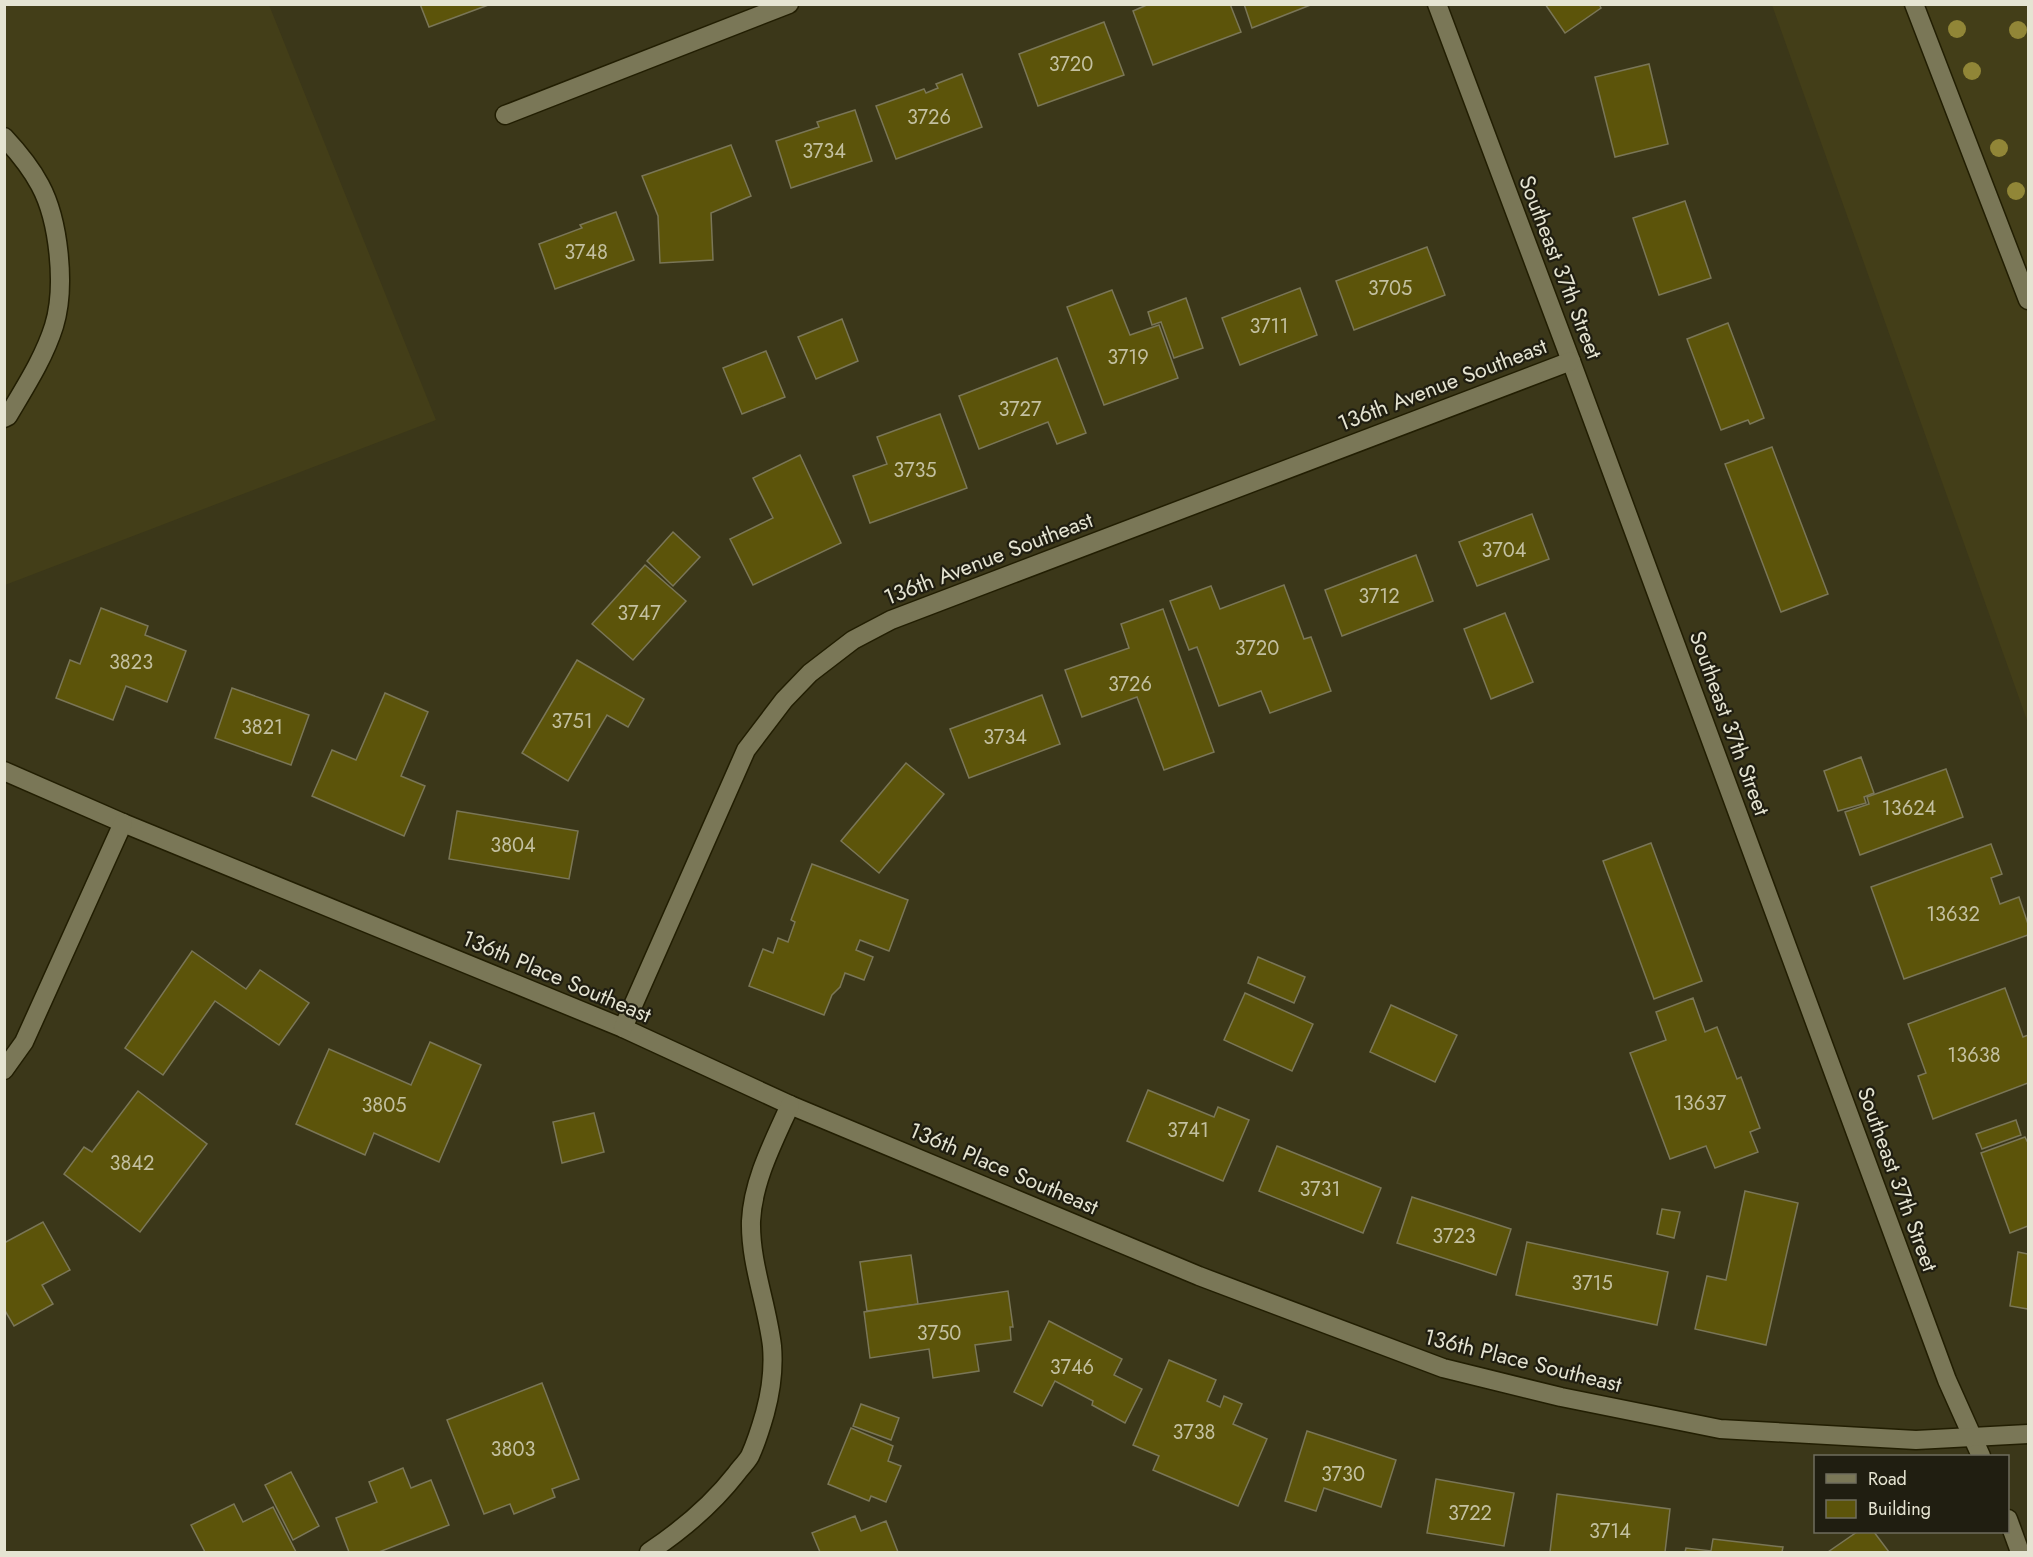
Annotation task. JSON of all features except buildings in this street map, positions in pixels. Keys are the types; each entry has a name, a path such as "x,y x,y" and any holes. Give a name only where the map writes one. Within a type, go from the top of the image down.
{"street":[{"path":"505,115 789,4"},
{"name":"Southeast 37th Street","path":"1437,4 1947,1380 1980,1455"},
{"path":"1914,4 2028,300"},
{"path":"4,137 21,155 41,186 57,233 60,291 54,325 33,375 8,416 4,418"},
{"name":"136th Avenue Southeast","path":"623,1029 746,750 784,700 810,673 853,640 902,616 1571,361"},
{"name":"136th Place Southeast","path":"4,771 123,823 623,1029 790,1105 1199,1276 1443,1368 1561,1397 1719,1429 1916,1440 2028,1434"},
{"path":"4,1070 24,1042 123,823"},
{"path":"649,1552 677,1534 718,1497 749,1457 763,1418 772,1386 772,1347 766,1306 752,1247 751,1220 754,1195 764,1165 790,1105"},
{"path":"2009,1524 2020,1552"}],"shaded area":[{"path":"5,5 269,5 436,420 5,585"},
{"path":"1772,5 2028,5 2028,723"}]}
